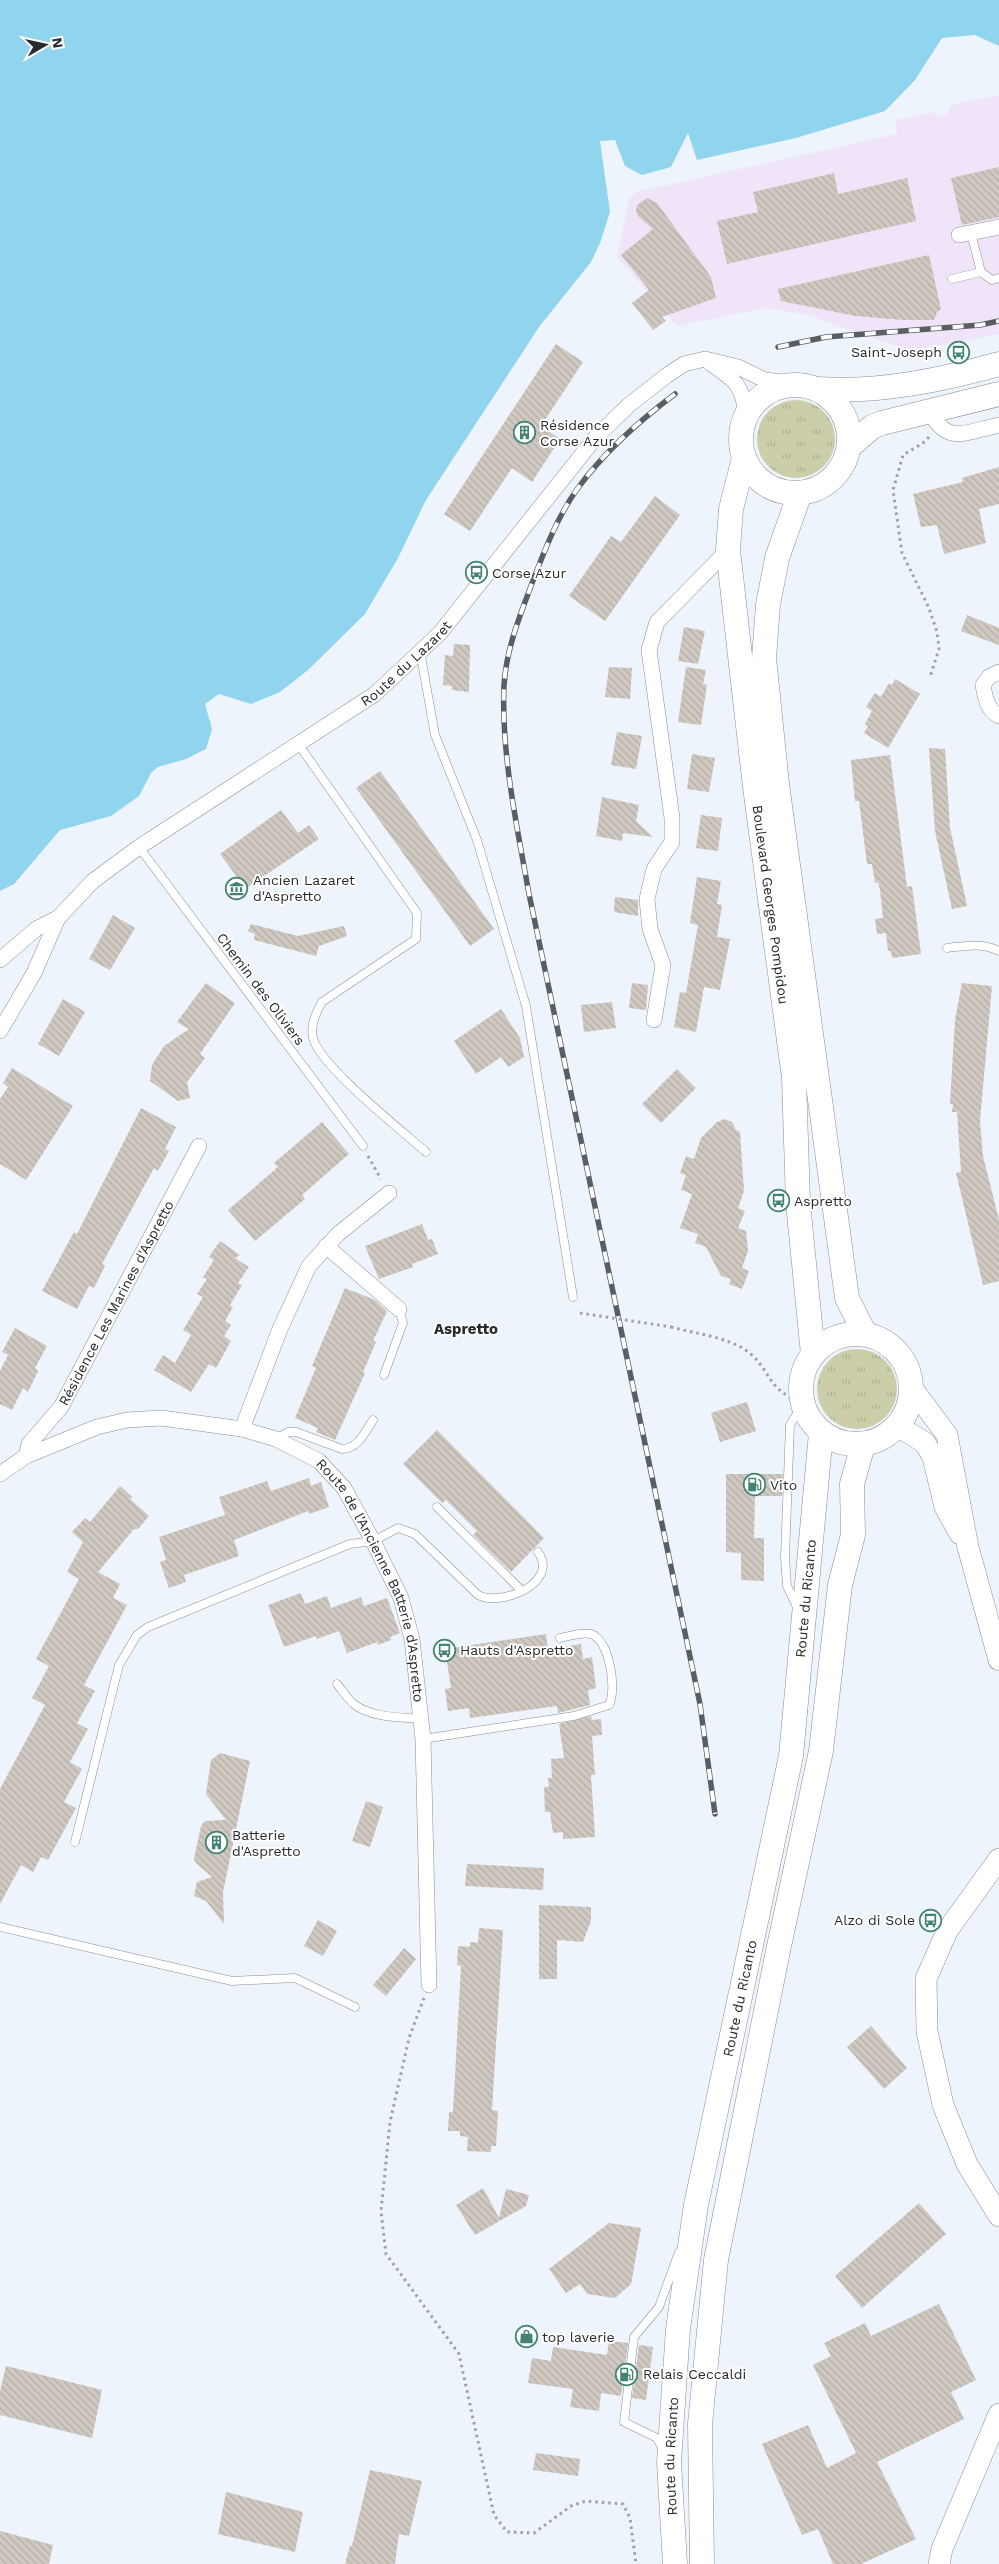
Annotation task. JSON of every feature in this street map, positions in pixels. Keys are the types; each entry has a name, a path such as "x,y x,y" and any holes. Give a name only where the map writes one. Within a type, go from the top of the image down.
{"main road":[{"path":"809,386 832,398 843,412 849,428 850,446 846,460 838,473 828,483 814,490 786,493 761,481 744,458 741,437 746,416 755,402 768,391 783,385 809,386 853,390 962,374 999,364"},
{"path":"850,446 872,427 933,419 999,394"},
{"name":"Boulevard Georges Pompidou","path":"744,458 731,509 728,550 755,787 794,1078 798,1203 813,1354"},
{"name":"Boulevard Georges Pompidou","path":"800,493 777,558 768,605 764,658 777,784 847,1298 865,1334"},
{"path":"865,1334 880,1339 892,1347 903,1359 909,1373 912,1388 906,1414 898,1426 882,1439 863,1445 841,1443 821,1433 810,1420 802,1405 801,1378 813,1354 828,1341 846,1335 865,1334"},
{"path":"912,1388 947,1435 968,1547 999,1660"},
{"path":"898,1426 925,1442 933,1457 945,1507 968,1547"},
{"name":"Route du Ricanto","path":"675,2564 669,2462 678,2329 696,2205 790,1756 821,1433"},
{"name":"Route du Ricanto","path":"702,2564 700,2424 716,2260 776,1961 821,1751 840,1585 853,1535 852,1484 863,1445"},
{"path":"999,1860 948,1931 926,1979 927,2031 943,2105 967,2164 999,2216"},
{"path":"939,2564 942,2549 999,2414"}],"street":[{"path":"965,234 999,227"},
{"path":"705,360 730,377 741,388 746,416"},
{"name":"Route du Lazaret","path":"0,1031 34,973 58,918 93,881 139,847 375,694 440,634 596,437 629,404 684,364 705,360 738,367 765,380 809,386"},
{"path":"933,419 946,432 956,434 999,425"},
{"path":"654,1020 663,965 650,929 647,899 654,869 672,842 672,818 649,650 657,622 728,550"},
{"path":"999,672 989,677 983,685 986,700 994,713 999,716"},
{"name":"Route du Lazaret","path":"0,960 36,929 58,918"},
{"name":"Résidence Les Marines d'Aspretto","path":"26,1456 29,1444 61,1407 199,1146"},
{"path":"242,1429 280,1329 309,1266 326,1246 389,1193"},
{"path":"326,1246 400,1309"},
{"name":"Route de l'Ancienne Batterie d'Aspretto","path":"0,1474 26,1456 97,1426 127,1420 161,1418 242,1429 276,1439 302,1452 325,1468 344,1488 374,1541 408,1617 423,1739 429,1985"}],"lane":[{"path":"965,234 981,272 992,280 999,278"},
{"path":"952,279 981,272"},
{"path":"420,651 435,735 477,840 526,1006 572,1297"},
{"path":"299,745 417,913 418,925 416,939 322,1002 314,1016 313,1038 327,1064 426,1152"},
{"name":"Chemin des Oliviers","path":"139,847 363,1146"},
{"path":"947,948 974,944 992,947 999,952"},
{"path":"384,1375 403,1323 400,1309"},
{"path":"802,1405 790,1425 785,1557 787,1586 803,1619"},
{"path":"276,1439 288,1432 296,1432 342,1449 349,1449 356,1444 373,1420"},
{"path":"437,1507 522,1591"},
{"path":"75,1842 112,1686 128,1648 137,1634 148,1627 350,1544 374,1541 398,1528 415,1534 478,1595 486,1599 498,1599 522,1591 539,1579 544,1570 538,1552"},
{"path":"423,1739 574,1716 608,1705 614,1687 605,1648 600,1640 592,1635 581,1633 560,1638"},
{"path":"337,1684 355,1705 387,1716 421,1719"},
{"path":"0,1927 7,1927 232,1981 295,1978 355,2007"},
{"path":"669,2462 657,2438 624,2422 634,2337 659,2307 696,2205"}],"path":[{"path":"930,677 938,649 937,632 929,608 902,553 893,490 904,455 923,443 933,419"},
{"path":"363,1146 389,1193"},
{"path":"580,1314 671,1327 727,1341 752,1355 776,1390 802,1405"},
{"path":"429,1985 410,2038 390,2122 381,2211 386,2254 459,2354 494,2515 507,2532 534,2533 571,2506 586,2501 623,2504 630,2518 636,2564"}],"shaded area":[{"path":"999,95 999,334 910,351 808,315 766,308 677,326 617,257 629,199 636,192 897,134 896,120 932,112 939,117 946,116 952,105"}],"green space":[{"path":"796,400 811,403 824,411 832,424 835,439 832,454 824,467 811,475 796,478 781,475 768,467 760,454 757,439 760,424 768,411 781,403"},
{"path":"857,1349 872,1352 885,1361 894,1374 897,1389 894,1404 885,1417 872,1426 857,1429 842,1426 829,1417 820,1404 817,1389 820,1374 829,1361 842,1352"}],"water":[{"path":"0,0 999,0 999,46 975,35 942,38 915,80 885,111 796,138 697,160 688,133 671,167 642,175 625,166 615,140 600,141 610,212 600,243 591,262 539,327 426,500 398,558 365,614 308,670 280,692 251,704 219,694 205,704 212,729 206,749 186,759 158,767 151,773 139,796 111,816 60,830 14,884 0,891"}],"building":[{"path":"999,167 999,217 962,225 951,178"},
{"path":"834,173 838,194 907,178 916,221 727,264 717,221 758,212 753,192"},
{"path":"647,198 657,203 711,277 716,298 662,317 666,321 653,330 632,303 649,290 621,255 653,229 638,216 636,211 637,205"},
{"path":"929,255 941,309 937,312 934,320 903,320 856,316 781,301 778,289"},
{"name":"Résidence Corse Azur","path":"556,344 583,362 541,426 560,439 532,482 512,468 470,531 444,514"},
{"path":"999,467 999,504 979,509 986,543 944,554 937,525 921,527 913,494 963,482 962,478"},
{"path":"655,496 680,515 605,621 569,596 611,536 621,542"},
{"path":"967,615 999,628 999,645 961,631"},
{"path":"684,627 705,631 698,664 678,661"},
{"path":"454,644 470,645 469,692 452,690 452,686 443,685 445,655 453,656"},
{"path":"609,667 632,668 630,699 605,697"},
{"path":"686,667 706,670 703,684 707,685 701,725 678,722"},
{"path":"895,679 920,694 888,748 864,733 868,726 865,724 872,711 866,707 875,693 881,697 889,683 892,685"},
{"path":"617,732 642,736 636,769 611,765"},
{"path":"929,748 945,749 950,828 967,906 952,909 935,831"},
{"path":"692,754 715,758 709,792 687,789"},
{"path":"890,755 907,887 912,886 921,954 892,958 891,951 888,951 886,933 877,934 875,919 883,918 880,890 878,882 875,883 872,864 867,864 859,801 855,801 851,760"},
{"path":"380,771 494,929 470,946 356,788"},
{"path":"602,797 639,805 636,821 653,837 623,833 622,841 596,836"},
{"path":"281,810 298,833 309,825 319,839 233,897 225,886 237,877 220,854"},
{"path":"701,815 722,818 718,851 696,848"},
{"path":"697,877 721,881 717,904 722,905 717,937 730,939 720,990 704,987 696,1032 674,1027 680,992 686,993 698,925 690,923"},
{"path":"615,897 638,900 638,916 614,912"},
{"path":"113,915 135,928 110,970 89,959"},
{"path":"251,924 298,936 344,926 347,936 319,946 316,956 254,940 255,934 248,931"},
{"path":"206,983 235,1003 200,1054 205,1058 187,1082 190,1098 178,1101 150,1081 152,1065 164,1046 189,1029 177,1022"},
{"path":"632,983 648,985 646,1010 629,1008"},
{"path":"962,983 992,986 980,1121 983,1156 999,1220 999,1281 983,1285 956,1173 961,1172 957,1112 952,1112 953,1104 950,1104 955,1020"},
{"path":"63,999 85,1012 59,1056 38,1044"},
{"path":"612,1002 616,1028 584,1032 581,1005"},
{"path":"501,1009 520,1038 524,1057 508,1067 501,1057 476,1074 454,1041"},
{"path":"12,1068 73,1106 26,1180 0,1164 0,1099 8,1087 3,1083"},
{"path":"677,1069 696,1088 661,1123 642,1104"},
{"path":"141,1108 176,1127 165,1149 169,1151 158,1171 154,1168 102,1264 105,1266 94,1288 89,1286 77,1309 42,1291 74,1232 77,1234"},
{"path":"725,1119 732,1122 736,1130 740,1132 744,1191 738,1208 745,1211 738,1228 746,1231 748,1251 742,1268 749,1271 742,1289 729,1284 731,1279 721,1276 706,1247 695,1243 698,1234 680,1228 692,1194 681,1190 686,1175 680,1173 686,1156 694,1159 701,1138 717,1122"},
{"path":"322,1122 349,1154 302,1195 305,1199 255,1241 228,1210 278,1167 274,1163"},
{"path":"422,1224 428,1240 432,1239 438,1254 412,1264 413,1267 379,1279 365,1246"},
{"path":"220,1241 240,1255 235,1258 249,1267 238,1283 242,1285 230,1305 233,1307 225,1321 231,1325 224,1336 231,1341 216,1368 209,1364 191,1392 154,1370 163,1355 175,1363 191,1335 183,1330 203,1297 197,1294 207,1279 203,1277 214,1260 209,1257"},
{"path":"345,1288 375,1300 387,1311 373,1341 376,1342 363,1372 365,1373 335,1440 316,1432 318,1428 295,1418 316,1368 312,1366"},
{"path":"15,1328 47,1346 35,1368 38,1371 28,1392 23,1388 12,1410 0,1404 0,1371 8,1355 2,1352"},
{"path":"747,1402 756,1431 720,1442 711,1413"},
{"path":"437,1430 544,1538 511,1572 473,1535 477,1531 446,1500 442,1503 403,1464"},
{"path":"726,1474 783,1474 782,1496 755,1496 754,1538 764,1538 764,1581 741,1580 741,1553 726,1552"},
{"path":"309,1478 311,1486 321,1482 329,1507 309,1514 308,1511 234,1540 239,1556 184,1575 186,1582 169,1588 160,1562 166,1560 159,1537 225,1515 219,1497 267,1481 271,1491"},
{"path":"120,1486 132,1497 130,1499 149,1516 138,1529 134,1529 98,1572 120,1584 113,1598 127,1605 84,1685 95,1691 77,1723 88,1729 70,1762 82,1769 64,1802 76,1808 48,1860 41,1857 33,1872 21,1865 0,1904 0,1789 45,1705 32,1698 49,1666 36,1659 79,1579 67,1572 83,1542 72,1532 85,1518 90,1522"},
{"path":"301,1593 305,1604 327,1596 331,1608 361,1597 364,1606 387,1598 400,1633 390,1637 391,1640 378,1645 377,1642 347,1653 339,1631 317,1639 316,1636 284,1647 268,1605"},
{"path":"546,1634 548,1649 581,1644 583,1659 592,1657 596,1688 588,1690 590,1705 558,1713 557,1706 470,1718 469,1708 448,1711 445,1689 451,1688 445,1649"},
{"path":"591,1716 592,1720 601,1719 602,1735 592,1736 595,1775 591,1775 595,1837 563,1839 563,1832 553,1833 550,1812 545,1812 544,1787 549,1787 548,1778 552,1778 551,1759 564,1758 559,1724"},
{"name":"Batterie d'Aspretto","path":"220,1753 250,1761 223,1892 224,1924 206,1901 194,1896 197,1882 212,1877 194,1859 201,1826 205,1821 226,1820 206,1794 211,1760"},
{"path":"366,1801 383,1807 370,1847 352,1841"},
{"path":"467,1864 544,1868 543,1890 465,1886"},
{"path":"539,1905 591,1907 591,1921 583,1942 557,1940 557,1979 539,1979"},
{"path":"318,1920 337,1931 323,1956 304,1946"},
{"path":"479,1928 503,1930 492,2110 498,2111 496,2146 491,2146 491,2152 467,2151 468,2137 460,2136 460,2131 448,2131 449,2112 453,2112 461,1966 457,1965 458,1946 470,1947 470,1942 478,1943"},
{"path":"404,1948 416,1959 386,1996 373,1985"},
{"path":"871,2026 907,2068 884,2089 847,2047"},
{"path":"483,2188 499,2218 506,2189 529,2195 526,2206 475,2235 456,2205"},
{"path":"919,2203 946,2234 862,2308 835,2276"},
{"path":"609,2223 641,2228 631,2284 615,2298 587,2294 580,2284 566,2293 549,2269"},
{"path":"939,2304 976,2380 951,2392 964,2419 877,2462 916,2539 861,2564 833,2564 818,2529 802,2535 762,2444 808,2425 827,2468 856,2453 813,2365 831,2356 824,2343 865,2323 871,2336"},
{"path":"609,2341 628,2343 621,2396 601,2393 599,2411 570,2407 573,2389 528,2383 532,2358 551,2361 553,2347 607,2355"},
{"path":"639,2345 653,2347 646,2400 632,2398"},
{"path":"6,2366 102,2390 92,2438 0,2415 0,2391"},
{"path":"536,2453 580,2459 578,2476 533,2470"},
{"path":"370,2470 422,2481 409,2536 399,2534 395,2564 345,2564 350,2546 352,2546"},
{"path":"226,2492 303,2512 295,2552 218,2534"},
{"path":"0,2531 53,2545 49,2564 0,2564"}],"railway":[{"path":"778,347 826,337 980,325 999,321"},
{"path":"675,394 648,415 611,449 588,474 563,512 538,567 513,638 505,673 504,711 507,764 529,894 700,1704 715,1814"}],"place":[{"name":"Saint-Joseph","path":"958,352"},
{"name":"Résidence Corse Azur","path":"524,433"},
{"name":"Corse Azur","path":"476,573"},
{"name":"Ancien Lazaret d'Aspretto","path":"237,888"},
{"name":"Aspretto","path":"778,1201"},
{"name":"Vito","path":"754,1485"},
{"name":"Hauts d'Aspretto","path":"444,1650"},
{"name":"Batterie d'Aspretto","path":"216,1843"},
{"name":"Alzo di Sole","path":"931,1920"},
{"name":"top laverie","path":"526,2337"},
{"name":"Relais Ceccaldi","path":"627,2374"}],"district":[{"name":"Aspretto","path":"466,1329"}]}
